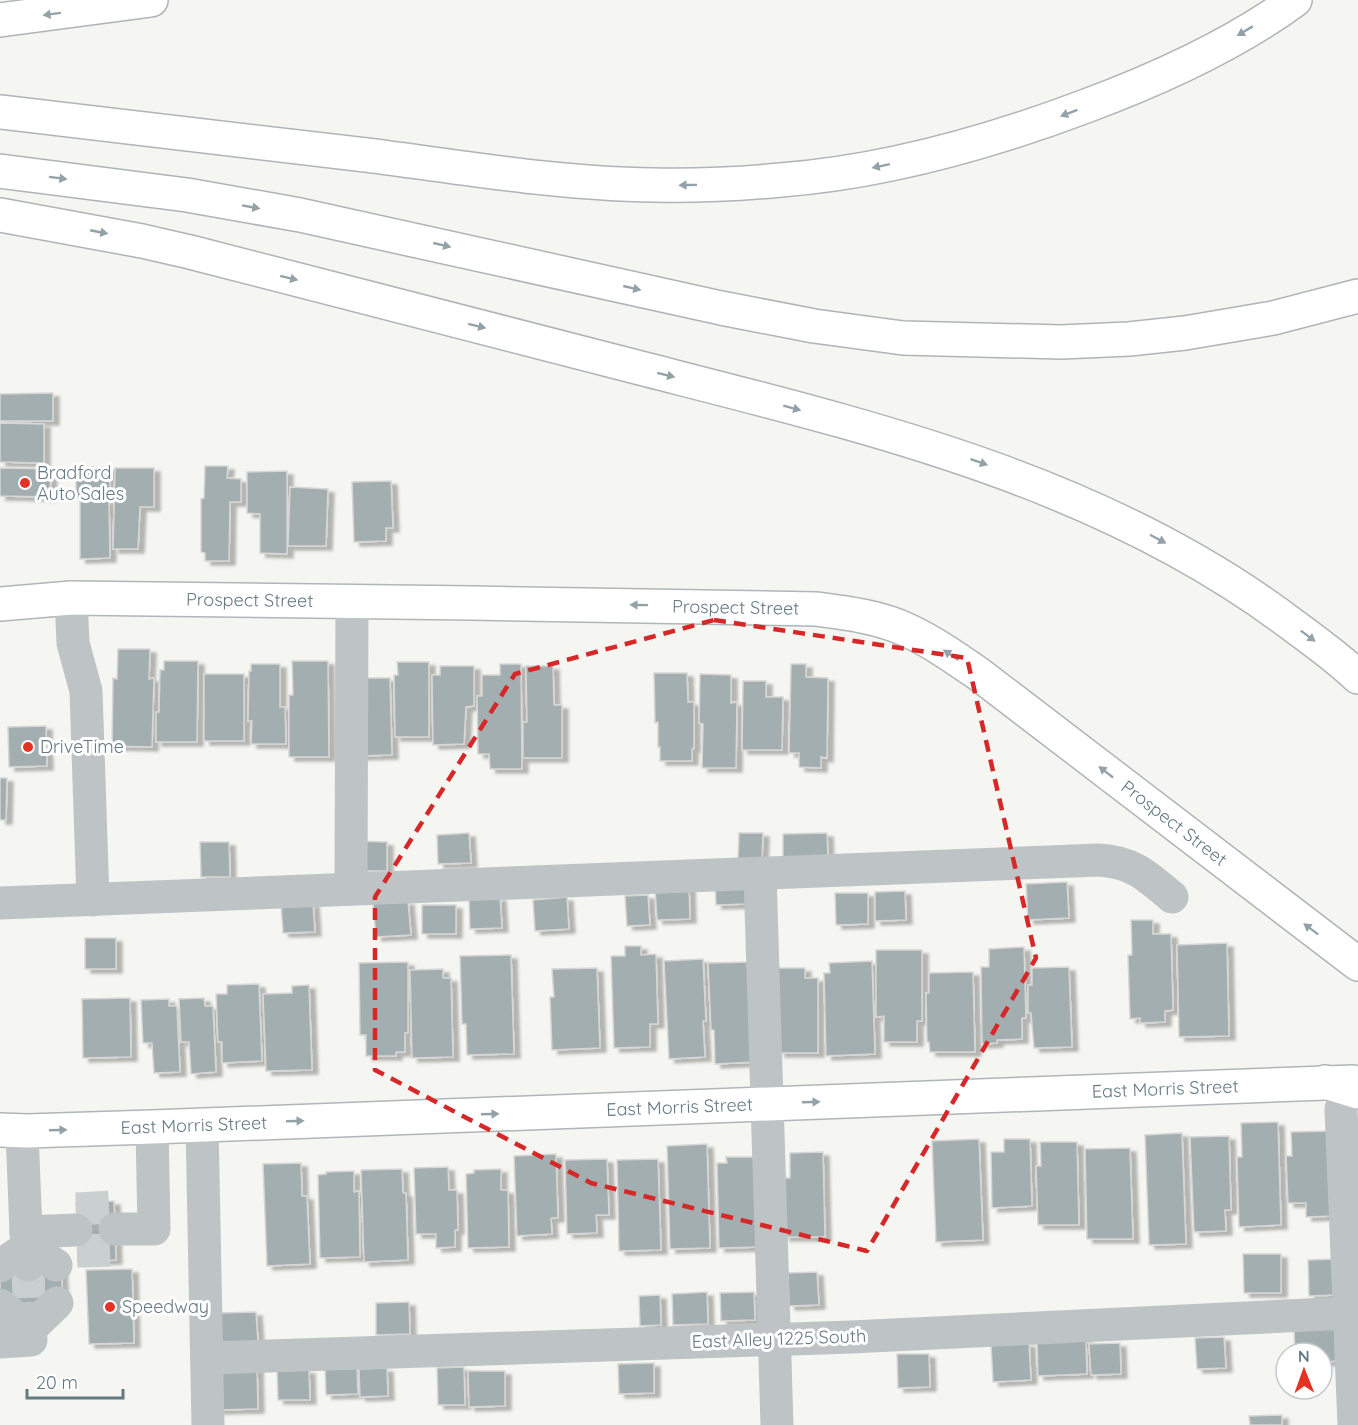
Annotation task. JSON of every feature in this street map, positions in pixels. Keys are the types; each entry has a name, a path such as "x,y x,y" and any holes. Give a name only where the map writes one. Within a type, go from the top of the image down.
{"main road":[{"path":"0,20 151,0"},
{"path":"0,112 552,178 651,185 783,180 860,170 929,156 1053,119 1160,76 1228,41 1295,0"},
{"path":"0,171 187,195 289,213 721,308 814,326 903,338 1061,342 1129,339 1185,333 1273,318 1358,296"},
{"path":"0,215 142,240 746,395 952,453 1094,508 1172,546 1275,611 1358,677"},
{"name":"Prospect Street","path":"0,604 71,598 352,601 816,609 868,618 897,627 941,648 980,675 1358,964"},
{"name":"East Morris Street","path":"11,1130 152,1127 767,1103 1341,1095 1358,1082"}],"lane":[{"path":"71,598 73,643 86,691 93,900"},
{"path":"351,889 352,601"},
{"path":"0,903 1099,860 1117,861 1140,870 1172,897"},
{"path":"760,874 777,1425"},
{"path":"1341,1095 1354,1425"},
{"path":"202,1125 208,1425"},
{"path":"122,1229 154,1229 152,1127"},
{"path":"11,1130 12,1188 46,1244"},
{"path":"0,1342 31,1340 29,1310"},
{"name":"East Alley 1225 South","path":"207,1358 774,1339 1349,1313"}],"highlighted area":[{"path":"714,620 967,658 1036,958 867,1251 591,1183 375,1070 375,897 515,674"}],"building":[{"path":"53,393 53,421 0,421 0,394"},
{"path":"0,423 44,424 44,463 0,462"},
{"path":"205,466 228,466 227,478 241,479 241,502 230,502 229,561 205,561 205,553 201,552 201,499 204,498"},
{"path":"76,467 110,467 110,497 76,498"},
{"name":"Bradford Auto Sales","path":"0,468 51,469 50,497 0,496"},
{"path":"115,468 154,468 154,507 140,507 138,549 113,549"},
{"path":"287,471 287,554 260,553 260,514 247,513 247,472"},
{"path":"391,481 393,528 386,528 386,541 354,542 352,482"},
{"path":"290,487 328,489 326,546 288,546"},
{"path":"80,500 109,500 110,558 80,559"},
{"path":"118,649 150,649 149,679 154,678 152,747 112,746 113,678 117,679"},
{"path":"164,661 198,661 197,742 156,742 160,670 164,670"},
{"path":"292,661 328,661 329,757 289,757 289,695 293,695"},
{"path":"397,662 429,662 429,737 395,737 394,675 398,675"},
{"path":"251,664 280,664 280,707 285,707 286,744 251,744 252,721 248,721"},
{"path":"500,664 521,664 522,769 490,769 489,754 478,754 477,696 482,696 482,675 500,675"},
{"path":"791,664 806,664 806,677 828,678 827,758 821,757 821,768 799,767 799,753 789,753"},
{"path":"440,666 474,666 474,706 466,707 464,744 433,745 432,675 440,675"},
{"path":"526,666 553,666 554,705 562,705 562,758 523,758 523,722 527,722"},
{"path":"654,673 687,673 688,702 694,702 692,761 660,761 658,722 655,723"},
{"path":"204,674 244,674 244,741 204,741"},
{"path":"700,674 731,675 731,703 737,702 736,768 702,768 703,724 699,723"},
{"path":"355,678 390,678 392,755 356,756"},
{"path":"743,681 766,681 766,697 783,697 782,750 742,750"},
{"name":"DriveTime","path":"46,726 47,766 9,767 8,727"},
{"path":"0,778 7,778 6,820 0,820"},
{"path":"469,833 471,863 438,864 437,835"},
{"path":"739,833 763,833 762,860 738,860"},
{"path":"827,833 828,860 783,861 783,834"},
{"path":"354,841 387,842 387,871 353,871"},
{"path":"200,842 229,842 230,877 201,877"},
{"path":"715,881 748,881 748,904 716,905"},
{"path":"1067,882 1069,918 1028,920 1026,884"},
{"path":"689,885 690,919 657,920 655,887"},
{"path":"905,891 906,920 875,921 875,892"},
{"path":"835,893 868,893 868,924 836,925"},
{"path":"648,895 650,925 627,926 625,896"},
{"path":"500,897 502,928 470,929 469,900"},
{"path":"567,897 569,929 535,931 533,900"},
{"path":"408,901 411,935 376,937 373,903"},
{"path":"313,903 315,932 283,933 281,904"},
{"path":"422,905 456,905 456,934 422,934"},
{"path":"1131,920 1153,920 1153,934 1171,934 1173,1010 1165,1011 1165,1022 1140,1023 1140,1018 1130,1019 1128,955 1132,955"},
{"path":"85,938 116,938 116,969 85,969"},
{"path":"1227,943 1229,1036 1179,1037 1177,945"},
{"path":"625,946 641,946 641,955 656,954 658,1024 650,1024 650,1047 614,1048 611,956 625,956"},
{"path":"1024,947 1026,1018 1022,1018 1022,1039 997,1040 997,1043 982,1044 981,967 989,967 989,949"},
{"path":"876,950 922,950 922,1021 917,1021 917,1042 884,1042 884,1016 876,1017"},
{"path":"511,955 514,1054 467,1055 466,1024 462,1024 460,956"},
{"path":"703,959 705,1057 669,1059 664,961"},
{"path":"872,961 875,1054 826,1056 824,973 830,973 829,963"},
{"path":"408,962 408,1033 405,1033 405,1052 396,1052 396,1056 366,1056 366,1035 360,1035 359,963"},
{"path":"752,962 755,1062 715,1064 708,963"},
{"path":"1069,967 1072,1047 1034,1048 1031,1013 1028,1013 1028,985 1032,985 1032,968"},
{"path":"597,968 600,1048 552,1050 550,997 554,997 552,969"},
{"path":"778,968 805,968 805,978 818,978 818,1053 779,1053"},
{"path":"443,969 443,978 451,978 453,1057 412,1058 410,970"},
{"path":"973,972 975,1052 930,1052 929,1042 927,1042 926,993 929,993 929,973"},
{"path":"259,984 262,1061 222,1063 222,1042 218,1042 216,994 227,994 227,985"},
{"path":"309,985 312,1070 266,1071 263,994 292,993 292,986"},
{"path":"130,998 131,1057 83,1058 82,999"},
{"path":"204,998 205,1006 213,1006 216,1072 191,1074 189,1042 181,1042 179,999"},
{"path":"169,999 169,1006 177,1006 180,1072 154,1073 152,1043 143,1043 141,1000"},
{"path":"1278,1122 1281,1225 1239,1227 1237,1157 1242,1157 1241,1123"},
{"path":"1330,1131 1333,1216 1306,1217 1306,1203 1288,1203 1286,1156 1292,1156 1291,1132"},
{"path":"1182,1133 1186,1244 1149,1245 1145,1135"},
{"path":"1229,1136 1231,1210 1225,1210 1226,1231 1194,1232 1190,1137"},
{"path":"979,1139 983,1240 936,1242 932,1141"},
{"path":"1004,1139 1030,1139 1032,1206 992,1208 991,1152 1004,1152"},
{"path":"1040,1142 1077,1142 1079,1225 1038,1225 1036,1166 1041,1166"},
{"path":"707,1144 710,1248 670,1249 667,1146"},
{"path":"1130,1148 1133,1239 1087,1239 1085,1149"},
{"path":"823,1152 825,1237 784,1237 783,1178 790,1178 790,1153"},
{"path":"556,1154 558,1218 551,1218 552,1234 517,1236 514,1156"},
{"path":"726,1157 754,1157 761,1247 719,1248 717,1163 727,1163"},
{"path":"607,1159 609,1215 596,1215 597,1233 567,1234 565,1160"},
{"path":"658,1159 661,1250 619,1251 617,1160"},
{"path":"301,1163 302,1196 307,1196 310,1264 267,1266 263,1164"},
{"path":"448,1167 449,1190 457,1190 458,1230 455,1230 455,1247 436,1248 436,1234 416,1234 414,1168"},
{"path":"402,1169 403,1193 406,1193 408,1260 364,1262 361,1170"},
{"path":"501,1169 501,1190 508,1190 509,1247 468,1248 466,1174 474,1173 474,1170"},
{"path":"354,1171 354,1192 359,1191 360,1257 320,1258 318,1175 326,1174 326,1172"},
{"name":"Speedway","path":"114,1201 116,1260 78,1261 76,1203"},
{"path":"1243,1254 1281,1254 1281,1293 1244,1293"},
{"path":"1335,1259 1336,1295 1309,1296 1308,1260"},
{"path":"61,1265 63,1302 0,1305 0,1267"},
{"name":"Speedway","path":"132,1269 134,1343 89,1344 86,1270"},
{"path":"817,1272 819,1305 789,1306 788,1273"},
{"path":"707,1292 708,1324 673,1325 672,1294"},
{"path":"754,1292 755,1320 721,1321 720,1293"},
{"path":"660,1295 661,1325 640,1326 639,1296"},
{"path":"409,1302 410,1334 376,1335 376,1303"},
{"path":"256,1312 258,1342 222,1345 220,1313"},
{"path":"1336,1327 1338,1361 1334,1361 1334,1341 1295,1341 1294,1329"},
{"path":"1224,1337 1226,1368 1197,1369 1195,1338"},
{"path":"1086,1339 1087,1374 1038,1376 1037,1341"},
{"path":"1029,1343 1031,1380 993,1382 991,1345"},
{"path":"1120,1343 1121,1374 1091,1375 1089,1344"},
{"path":"897,1354 929,1354 930,1387 898,1388"},
{"path":"654,1363 654,1393 619,1394 618,1364"},
{"path":"257,1367 258,1409 218,1410 217,1368"},
{"path":"357,1367 358,1394 326,1395 325,1368"},
{"path":"464,1367 465,1405 438,1405 437,1368"},
{"path":"387,1368 388,1396 360,1397 359,1369"},
{"path":"277,1370 309,1370 310,1400 278,1400"},
{"path":"468,1371 505,1371 505,1406 469,1407"},
{"path":"1282,1415 1282,1425 1250,1425 1249,1416"}],"tunnel":[{"path":"76,1209 115,1207"},
{"path":"77,1251 116,1250"},
{"path":"28,1265 29,1304"}],"place":[{"name":"Bradford Auto Sales","path":"25,483"},
{"name":"DriveTime","path":"28,747"},
{"name":"Speedway","path":"110,1307"}]}
